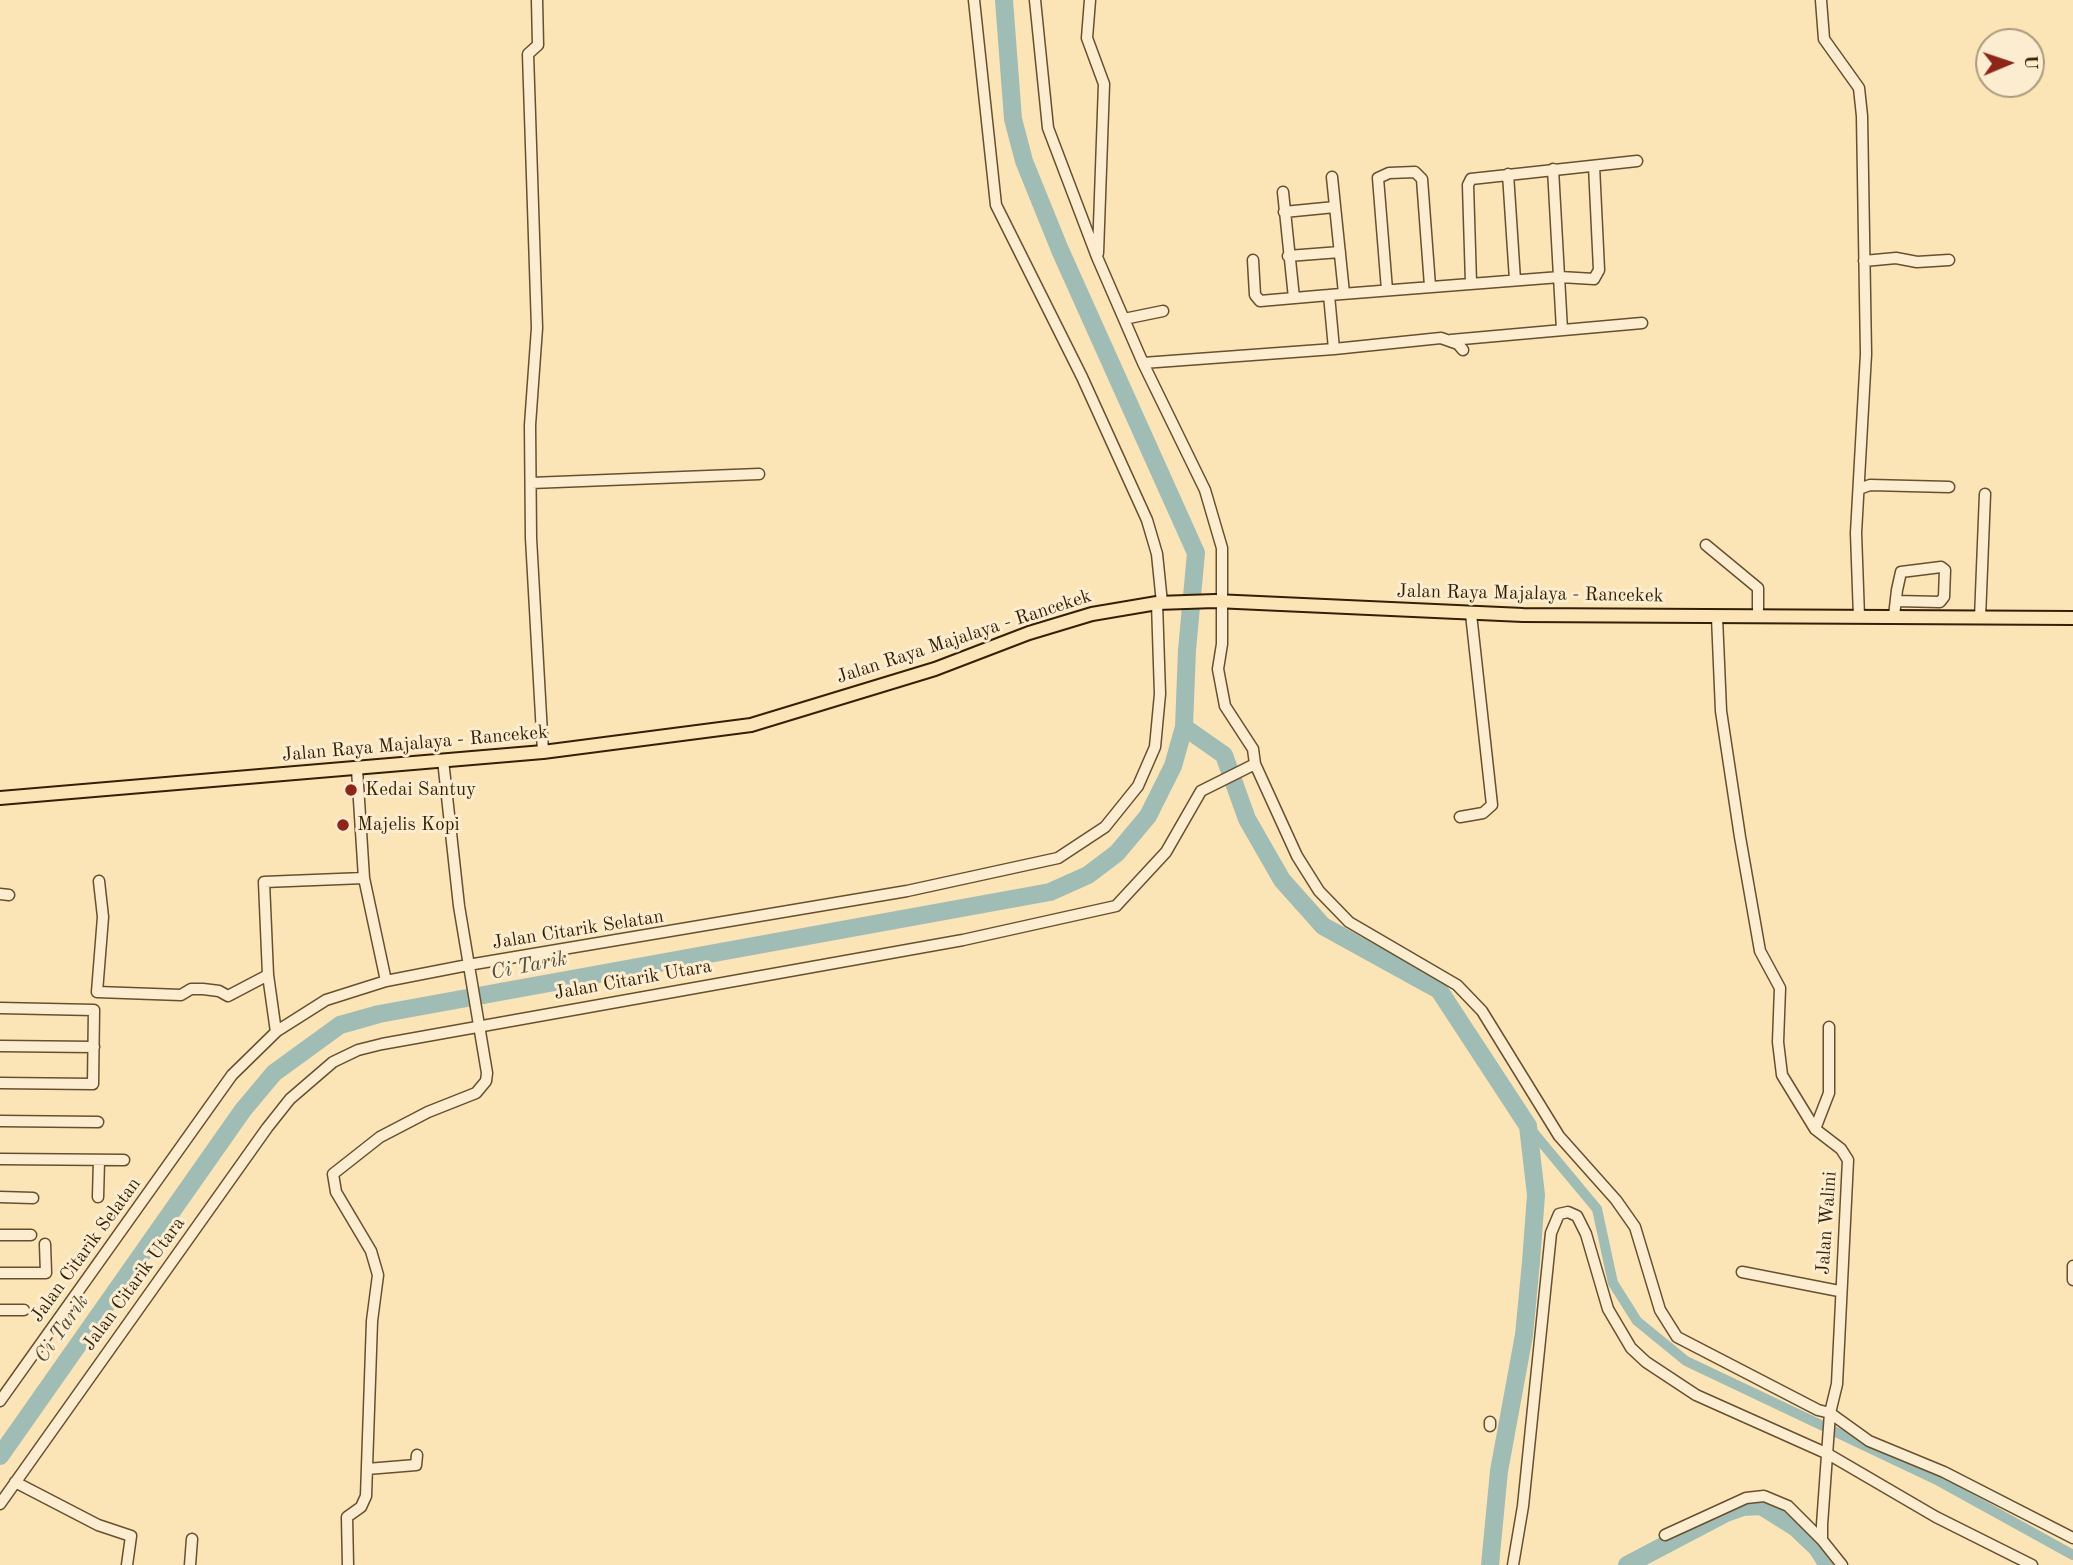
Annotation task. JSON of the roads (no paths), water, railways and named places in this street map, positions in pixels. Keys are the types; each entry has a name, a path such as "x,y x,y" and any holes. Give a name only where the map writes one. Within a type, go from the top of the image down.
{"main road":[{"name":"Jalan Raya Majalaya - Rancekek","path":"0,798 543,752 751,725 935,669 1042,629 1092,614 1159,603 1219,601 1471,614 2073,618"}],"street":[{"path":"537,0 538,45 528,54 537,328 530,425 531,538 543,752"},
{"name":"Jalan Citarik Selatan","path":"0,1401 232,1075 276,1032 326,1000 386,981 907,891 1058,858 1105,827 1138,786 1155,747 1160,694 1157,554 1147,520 1082,377 996,205 974,0"},
{"path":"1035,0 1048,128 1097,257 1143,363 1205,490 1222,548 1218,669 1225,706 1253,749 1253,766 1297,856 1319,891 1349,922 1457,985 1482,1011 1559,1136 1616,1200 1635,1227 1660,1310 1677,1337 1830,1414 1869,1441 1944,1472 2073,1538"},
{"path":"1090,0 1087,38 1104,84 1097,257"},
{"path":"1821,0 1824,39 1859,88 1862,120 1866,354 1855,559 1858,617"},
{"path":"1471,284 1468,185 1474,178 1637,161"},
{"path":"1253,260 1258,300 1560,277 1591,279 1598,275 1594,166"},
{"path":"1553,169 1562,330"},
{"path":"1387,290 1378,178 1389,173 1415,172 1422,178 1430,286"},
{"path":"1508,174 1515,280"},
{"path":"1332,177 1344,293"},
{"path":"1283,192 1294,298"},
{"path":"1284,212 1335,207"},
{"path":"1288,256 1340,252"},
{"path":"1864,261 1896,258 1917,262 1949,260"},
{"path":"1329,295 1334,349"},
{"path":"1124,319 1163,311"},
{"path":"1143,363 1642,323"},
{"path":"1451,340 1463,350"},
{"path":"531,484 759,474"},
{"path":"1858,489 1870,485 1950,486"},
{"path":"1980,618 1985,494"},
{"path":"1706,545 1758,588 1758,616"},
{"path":"1894,616 1899,575 1903,570 1941,567 1945,570 1944,597 1940,602 1896,601"},
{"path":"1460,817 1483,813 1492,805 1471,614"},
{"name":"Jalan Walini","path":"1717,617 1721,711 1760,951 1780,988 1779,1062 1787,1087 1815,1129 1841,1149 1848,1160 1839,1291 1837,1384 1830,1414 1822,1540"},
{"path":"348,1565 347,1517 361,1507 366,1496 377,1267 336,1192 333,1174 380,1136 428,1112 476,1093 482,1087 487,1073 469,968 443,760"},
{"name":"Jalan Citarik Utara","path":"0,1504 290,1099 317,1073 358,1050 479,1024 963,940 1116,906 1166,852 1201,791 1253,766"},
{"path":"357,769 364,878 386,981"},
{"path":"276,1032 268,975 264,882 364,878"},
{"path":"99,881 103,917 97,992 181,995 191,989 203,989 219,991 228,996 268,975"},
{"path":"0,1008 94,1010 93,1083 0,1083"},
{"path":"1815,1129 1829,1093 1829,1027"},
{"path":"0,1046 94,1047"},
{"path":"0,1121 98,1122"},
{"path":"0,1159 124,1160"},
{"path":"99,1160 99,1197"},
{"path":"0,1197 33,1198"},
{"path":"1513,1565 1522,1506 1549,1251 1554,1223 1563,1212 1577,1216 1586,1234 1608,1309 1631,1348 1646,1362 1696,1395 1828,1451 1936,1517 2032,1565"},
{"path":"0,1235 31,1235"},
{"path":"0,1273 46,1273 46,1244"},
{"path":"2073,1266 2073,1280"},
{"path":"1742,1272 1839,1291"},
{"path":"0,1310 24,1310"},
{"path":"367,1469 416,1465 417,1455"},
{"path":"15,1482 98,1525 131,1535 127,1565"},
{"path":"1665,1535 1746,1498 1764,1496 1788,1506 1822,1540 1842,1565"},
{"path":"190,1565 192,1539"}],"waterway":[{"name":"Ci Tarik","path":"0,1456 243,1110 274,1073 340,1025 379,1014 1050,892 1088,875 1117,853 1148,816 1173,766 1184,727 1187,650 1196,553 1060,250 1024,161 1013,119 1004,0"},
{"path":"1184,727 1224,755 1247,819 1282,880 1323,926 1439,990 1528,1126 1536,1195 1531,1262 1524,1335 1499,1471 1490,1565"},
{"path":"1528,1126 1597,1209 1613,1283 1637,1321 1686,1361 1939,1481 2073,1555"},
{"path":"1627,1565 1726,1513 1743,1507 1761,1506 1796,1528 1817,1548 1828,1565"}],"place":[{"name":"Kedai Santuy","path":"351,790"},
{"name":"Majelis Kopi","path":"343,825"}]}
